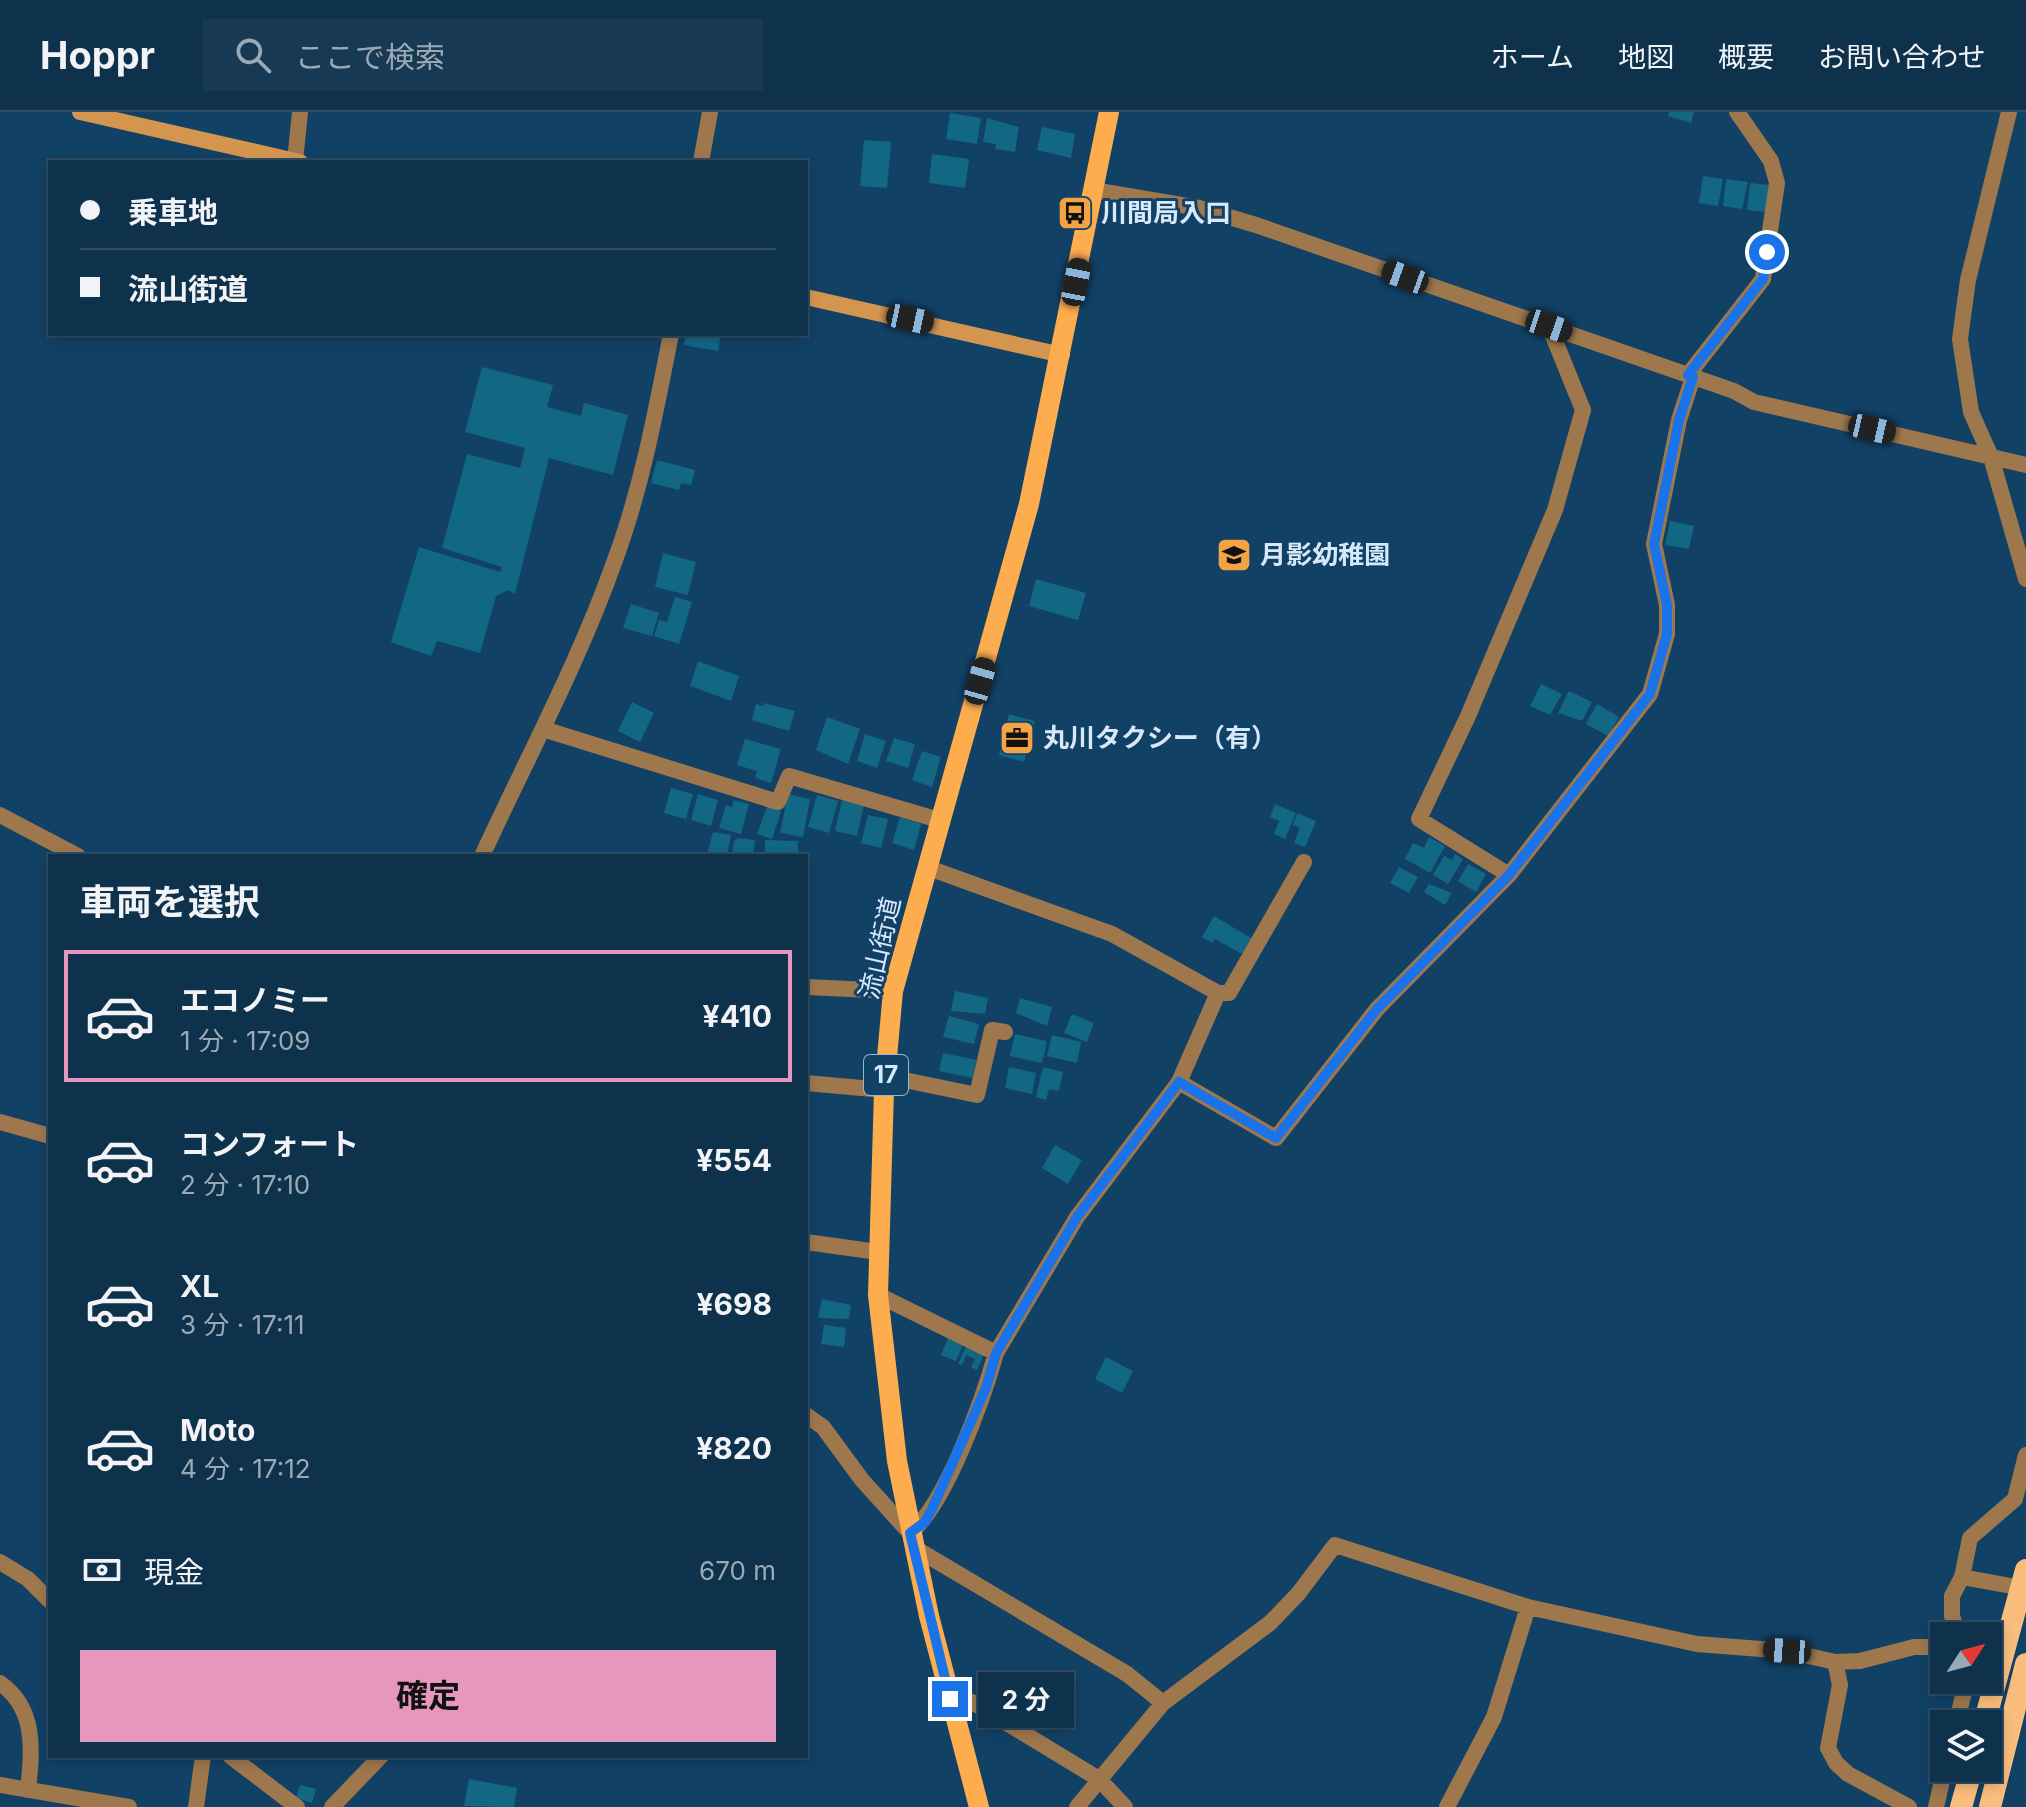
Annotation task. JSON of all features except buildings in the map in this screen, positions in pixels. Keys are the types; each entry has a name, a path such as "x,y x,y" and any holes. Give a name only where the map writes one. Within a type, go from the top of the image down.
{"highway":[{"path":"1988,1710 2025,1582"},
{"path":"1990,1807 2026,1664"},
{"path":"1961,1807 1968,1782"}],"main road":[{"path":"80,112 294,160"},
{"name":"流山街道","path":"979,1807 912,1540 897,1461 878,1295 885,1083 893,991 1026,518 1062,355 1109,112"},
{"path":"808,297 1062,355"}],"street":[{"path":"298,160 300,112"},
{"path":"701,160 710,112"},
{"path":"1179,1082 1276,1138 1377,1009 1509,875 1650,694 1667,634 1667,605 1654,544 1690,376 1763,279 1777,183 1771,161 1737,112"},
{"path":"2009,112 1968,280 1960,339 1971,412 1991,457 2026,579"},
{"path":"1093,190 1199,208 1256,225 1690,376 1754,402 2026,465"},
{"path":"1509,875 1419,819 1468,716 1555,510 1583,410 1549,326"},
{"path":"483,854 543,729 615,561 637,492 671,336"},
{"path":"543,729 778,802 789,776 939,820"},
{"path":"0,815 74,854"},
{"path":"926,867 1112,934 1218,993 1229,993 1304,862"},
{"path":"808,987 893,991"},
{"path":"912,1540 940,1493 986,1388 996,1353 1077,1217 1179,1082 1218,993"},
{"path":"808,1083 885,1083 977,1095 992,1030 1005,1032"},
{"path":"0,1122 48,1135"},
{"path":"808,1242 878,1252"},
{"path":"878,1295 996,1353"},
{"path":"808,1416 823,1427 912,1540 1127,1674 1163,1703"},
{"path":"1954,1622 1952,1596 1962,1577 1970,1538 2015,1499 2026,1455"},
{"path":"1077,1807 1163,1703 1270,1623 1298,1594 1335,1545 1528,1607 1697,1644 1787,1651 1835,1662 1860,1661 1914,1647 1930,1647"},
{"path":"0,1562 28,1579 48,1599"},
{"path":"1962,1577 2025,1582"},
{"path":"1447,1807 1494,1717 1528,1607"},
{"path":"1835,1662 1840,1685 1828,1748 1836,1763 1848,1774 1909,1807"},
{"path":"0,1683 22,1706 33,1740 28,1790"},
{"path":"950,1699 972,1702 1099,1779 1125,1807"},
{"path":"196,1807 203,1758"},
{"path":"233,1758 297,1807"},
{"path":"332,1807 379,1758"},
{"path":"1936,1807 1942,1782"},
{"path":"0,1785 123,1806"}],"place":[{"name":"川間局入口","path":"1075,213"},
{"name":"月影幼稚園","path":"1234,555"},
{"name":"丸川タクシー（有）","path":"1017,738"}],"route":[{"path":"950,1699 910,1533 925,1522 940,1493 986,1388 996,1353 1077,1217 1179,1082 1276,1138 1377,1009 1509,875 1650,694 1667,634 1667,605 1654,544 1679,420 1693,377 1688,375 1763,279 1767,252"}]}
